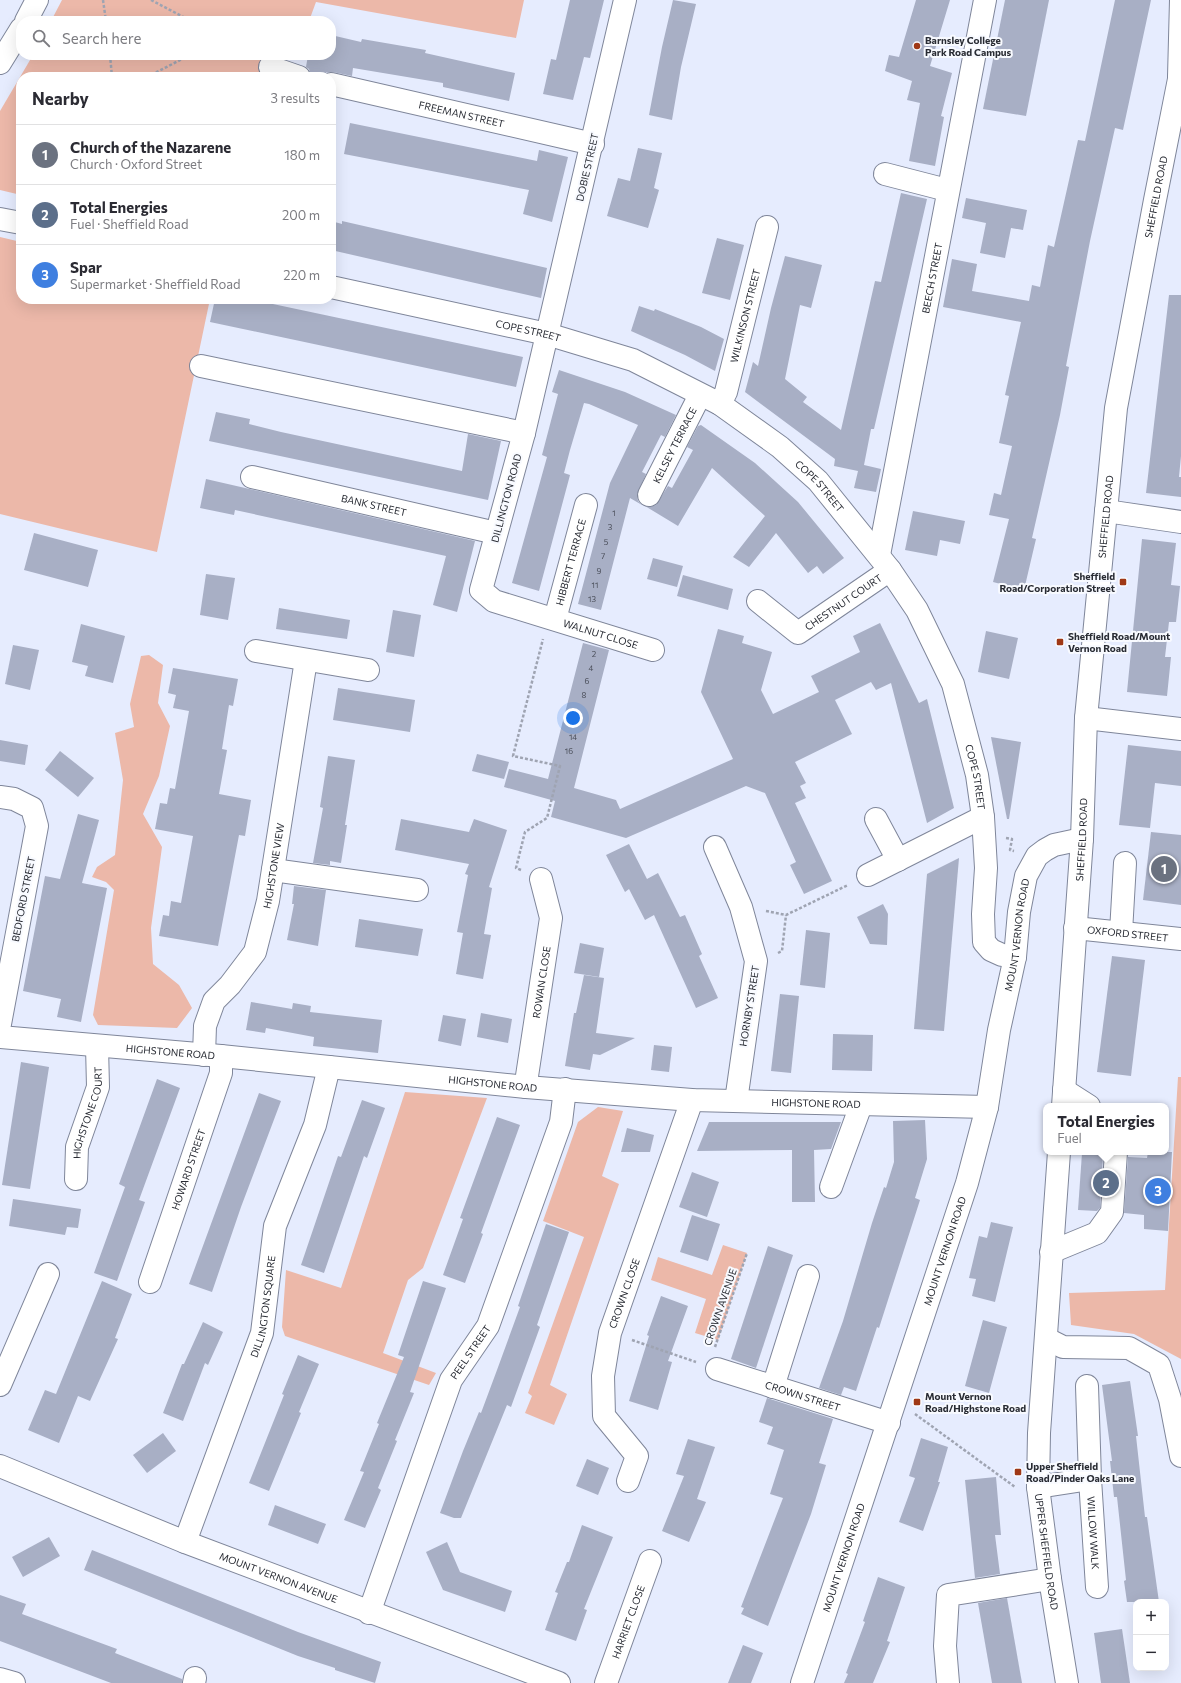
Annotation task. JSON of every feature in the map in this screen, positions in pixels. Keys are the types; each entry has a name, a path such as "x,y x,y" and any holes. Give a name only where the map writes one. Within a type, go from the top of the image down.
{"main road":[{"path":"29,16 37,0"},
{"name":"DOBIE STREET","path":"547,334 593,144 625,0"},
{"name":"BEECH STREET","path":"884,563 947,190 985,0"},
{"name":"SHEFFIELD ROAD","path":"1063,1098 1082,839 1086,718 1116,408 1153,208 1176,120 1180,73 1181,0"},
{"path":"0,64 16,37"},
{"path":"270,67 284,72"},
{"name":"FREEMAN STREET","path":"336,85 593,144"},
{"path":"884,174 947,190"},
{"path":"0,219 16,222"},
{"name":"WILKINSON STREET","path":"720,404 726,392 767,227"},
{"name":"COPE STREET","path":"336,288 547,334 633,360 720,404 780,447 818,481 884,563 917,610 952,684 977,775 983,817 986,868 983,914 984,942 991,950 1002,955 1015,957"},
{"name":"DILLINGTON ROAD","path":"547,334 524,433 480,590 494,601 552,618"},
{"path":"201,366 524,433"},
{"name":"KELSEY TERRACE","path":"649,495 700,395"},
{"name":"BANK STREET","path":"252,477 496,533"},
{"name":"HIBBERT TERRACE","path":"552,618 586,505"},
{"path":"1106,511 1181,522"},
{"name":"CHESTNUT COURT","path":"758,601 798,633 884,563"},
{"name":"WALNUT CLOSE","path":"552,618 653,650"},
{"path":"256,651 368,670"},
{"name":"HIGHSTONE VIEW","path":"213,1055 204,1026 214,1001 230,985 255,952 268,901 306,660"},
{"path":"1086,718 1181,730"},
{"name":"BEDFORD STREET","path":"0,797 14,799 32,808 37,826 0,1024"},
{"path":"868,875 983,817"},
{"path":"876,819 898,860"},
{"name":"MOUNT VERNON ROAD","path":"802,1683 967,1182 987,1108 999,1030 1015,957 1019,912 1026,876 1037,856 1045,850 1054,845 1082,839"},
{"name":"HORNBY STREET","path":"715,847 741,907 756,961 736,1101"},
{"path":"1121,932 1125,863"},
{"path":"273,870 417,890"},
{"name":"ROWAN CLOSE","path":"526,1087 526,1076 551,918 541,879"},
{"name":"OXFORD STREET","path":"1075,928 1181,939"},
{"name":"HIGHSTONE ROAD","path":"0,1037 213,1055 526,1087 692,1100 987,1108"},
{"name":"HIGHSTONE COURT","path":"76,1179 77,1147 98,1087 96,1046"},
{"name":"HOWARD STREET","path":"150,1282 221,1073 213,1055"},
{"name":"DILLINGTON SQUARE","path":"185,1542 262,1333 275,1226 315,1124 329,1067"},
{"name":"PEEL STREET","path":"369,1613 451,1380 488,1326 561,1122 565,1089"},
{"path":"1063,1098 1079,1103"},
{"name":"CROWN CLOSE","path":"628,1481 637,1456 604,1416 603,1376 610,1333 692,1100"},
{"path":"832,1187 861,1105"},
{"path":"1059,1155 1051,1252 1097,1233 1112,1212 1116,1155"},
{"name":"UPPER SHEFFIELD ROAD","path":"1051,1252 1047,1339 1039,1434 1038,1488 1050,1579 1067,1683"},
{"path":"0,1385 48,1274"},
{"path":"773,1387 808,1276"},
{"path":"1047,1339 1062,1347 1129,1348 1159,1365 1170,1399 1181,1456"},
{"name":"CROWN STREET","path":"713,1368 888,1423"},
{"name":"WILLOW WALK","path":"1087,1386 1090,1479 1097,1587"},
{"name":"MOUNT VERNON AVENUE","path":"0,1466 185,1542 369,1613 516,1676 559,1683"},
{"path":"1038,1488 1090,1479"},
{"name":"HARRIET CLOSE","path":"606,1683 650,1561"},
{"path":"948,1683 945,1646 948,1595 1050,1579"},
{"path":"0,1679 14,1683"}],"path":[{"path":"103,0 105,16"},
{"path":"151,0 182,16"},
{"path":"110,60 112,72"},
{"path":"157,72 180,60"},
{"path":"541,879 516,868 525,832 547,818 560,766 513,756 552,618"},
{"path":"1010,850 1012,839"},
{"path":"741,907 786,915 868,875"},
{"path":"756,961 782,951 786,915"},
{"name":"CROWN AVENUE","path":"713,1368 747,1253"},
{"path":"610,1333 713,1368"},
{"path":"896,1400 998,1475"}],"shaded area":[{"path":"62,0 524,0 516,38 316,2 311,16 54,16"},
{"path":"30,60 274,60 271,72 23,72"},
{"path":"16,84 16,194 0,190 0,111"},
{"path":"0,237 16,241 16,304 209,304 157,552 0,514"},
{"path":"149,655 163,665 158,703 170,726 159,776 143,814 162,847 151,928 153,964 179,985 192,1008 177,1028 98,1025 93,1015 114,890 106,882 92,877 97,867 115,855 123,780 115,733 134,727 130,704 141,656"},
{"path":"1178,1077 1181,1077 1181,1359 1134,1334 1071,1325 1069,1293 1165,1290"},
{"path":"405,1092 487,1098 423,1268 408,1280 383,1353 436,1373 429,1385 285,1336 282,1327 286,1270 341,1288"},
{"path":"598,1107 623,1111 602,1176 619,1184 550,1385 567,1394 554,1425 525,1413 532,1396 528,1393 584,1237 543,1221 578,1122"},
{"path":"723,1245 747,1253 718,1340 695,1333 706,1299 651,1280 658,1257 712,1275"}],"building":[{"path":"570,0 604,0 590,58 584,57 573,100 543,94 551,59 556,60"},
{"path":"673,0 696,4 681,67 672,120 649,115"},
{"path":"916,0 950,0 930,66 952,73 941,116 944,117 935,166 909,161 920,103 907,100 912,81 885,71 889,55 899,57"},
{"path":"1005,0 1049,0 1026,116 983,109"},
{"path":"1115,0 1151,0 1123,130 1115,128 1090,241 1066,366 1069,367 1060,415 1032,538 1036,539 1024,590 993,582 1009,519 989,515 994,493 1001,495 1012,446 999,443 1009,396 1005,395 1021,322 943,307 952,259 977,264 972,291 1029,301 1032,285 1040,287 1048,245 1054,247 1078,140 1085,141"},
{"path":"336,36 361,42 362,39 426,50 425,53 515,73 509,101 443,87 443,83 353,68 352,76 336,72 310,72 306,67 307,60 336,60"},
{"path":"350,123 537,161 539,150 568,157 552,222 523,214 529,190 344,154"},
{"path":"638,148 662,153 654,188 659,190 648,228 607,216 618,178 630,181"},
{"path":"901,193 927,199 874,429 871,429 864,465 881,469 876,492 854,488 858,471 834,466 835,459 745,392 753,362 758,366 771,308 785,256 822,265 811,308 800,305 785,379 807,397 803,402 841,430 875,281 881,282"},
{"path":"966,198 1027,210 1023,230 1011,228 1005,258 980,253 986,223 962,218"},
{"path":"342,221 547,268 541,298 336,251 336,222 342,224"},
{"path":"717,238 744,245 730,300 702,293"},
{"path":"1169,295 1181,295 1181,456 1179,477 1181,477 1181,497 1146,493"},
{"path":"214,304 273,304 523,357 516,387 210,322"},
{"path":"639,306 654,311 655,309 701,327 724,339 715,371 685,355 631,331"},
{"path":"559,370 625,392 676,415 665,437 661,435 642,472 646,474 637,495 638,501 642,505 630,498 601,610 578,604 610,483 638,425 589,404 584,403 570,450 564,473 570,475 539,591 512,583 547,457 542,455 558,394 552,392"},
{"path":"216,412 250,419 249,424 281,432 462,471 468,434 501,441 488,500 209,441"},
{"path":"701,425 755,463 798,502 844,558 823,574 817,566 808,573 776,533 749,567 733,557 765,516 712,468 678,526 645,506 650,507 656,505 668,486 672,488 693,450 687,447 698,426"},
{"path":"206,479 475,541 457,612 433,605 446,556 235,510 234,515 200,508"},
{"path":"913,511 965,521 960,544 940,540 937,556 905,550"},
{"path":"34,533 98,550 88,587 24,570"},
{"path":"1142,539 1176,543 1171,585 1180,586 1176,622 1169,622 1165,657 1171,657 1167,696 1127,692"},
{"path":"653,558 683,566 677,587 647,579"},
{"path":"206,574 235,578 228,620 200,615"},
{"path":"683,575 733,589 728,610 677,596"},
{"path":"279,608 350,620 347,639 276,629"},
{"path":"393,610 421,615 414,657 386,652"},
{"path":"880,623 919,703 927,699 954,808 927,823 891,683 876,690 871,682 835,700 852,734 795,762 806,783 800,786 806,798 795,803 832,881 804,894 790,865 796,862 765,793 746,786 626,838 551,817 555,801 504,787 509,769 548,779 583,643 609,650 574,788 616,800 620,809 733,759 701,692 718,629 744,636 742,643 772,652 761,690 773,714 819,692 811,676 860,652 853,636"},
{"path":"81,624 125,636 113,683 85,676 88,666 72,662"},
{"path":"986,631 1018,638 1009,679 978,672"},
{"path":"13,645 39,650 30,690 5,684"},
{"path":"173,668 238,679 233,706 229,705 222,749 227,750 219,794 251,800 245,836 239,835 218,946 159,936 163,915 169,916 171,901 181,903 193,836 155,829 160,803 167,804 170,788 175,789 189,711 173,708 176,695 168,693"},
{"path":"338,688 415,700 410,732 333,720"},
{"path":"991,737 1021,742 1009,819 1007,819"},
{"path":"0,740 28,745 25,765 0,761"},
{"path":"1128,745 1181,751 1181,786 1155,783 1150,828 1119,825"},
{"path":"60,751 94,778 78,797 45,770"},
{"path":"477,754 509,762 504,779 472,771"},
{"path":"328,756 355,760 341,863 330,861 330,865 313,863 323,808 320,807"},
{"path":"78,814 99,820 82,883 107,888 81,1022 57,1017 61,999 23,991 45,876 60,879"},
{"path":"401,819 469,832 474,819 507,830 489,887 492,888 484,934 491,935 483,979 456,974 463,933 457,932 468,875 465,874 469,864 395,850"},
{"path":"1151,832 1181,835 1181,905 1143,900"},
{"path":"629,844 647,879 658,873 680,917 685,915 702,954 699,956 718,998 696,1008 654,915 645,920 629,889 625,892 606,855"},
{"path":"959,858 944,1031 914,1029 927,874"},
{"path":"294,886 326,890 318,946 287,940 294,904 292,904"},
{"path":"883,904 888,914 887,945 870,944 857,917"},
{"path":"359,919 423,929 418,956 355,947"},
{"path":"806,930 830,933 825,988 800,985"},
{"path":"580,943 604,948 599,977 574,973"},
{"path":"1112,956 1145,960 1131,1076 1097,1072"},
{"path":"584,975 604,978 596,1033 635,1038 600,1055 593,1054 590,1070 565,1066 574,1013 576,1013"},
{"path":"780,994 799,996 791,1073 771,1071"},
{"path":"251,1002 292,1009 293,1003 311,1006 310,1012 382,1020 378,1053 313,1046 314,1037 266,1028 265,1033 246,1030"},
{"path":"481,1013 512,1019 508,1043 477,1037"},
{"path":"443,1015 466,1019 461,1046 438,1041"},
{"path":"833,1034 873,1035 872,1071 832,1070"},
{"path":"654,1045 672,1047 669,1072 651,1070"},
{"path":"21,1062 49,1067 30,1189 2,1185"},
{"path":"157,1079 180,1088 139,1200 145,1202 117,1281 94,1273 125,1187 119,1184"},
{"path":"259,1093 281,1101 241,1207 212,1292 189,1284"},
{"path":"362,1100 385,1108 367,1158 364,1156 324,1273 301,1265 338,1156 341,1157"},
{"path":"497,1117 520,1125 481,1233 483,1234 465,1283 443,1275 463,1219 460,1218"},
{"path":"925,1120 927,1159 915,1198 920,1200 879,1328 877,1327 856,1391 844,1387 841,1395 819,1388 843,1321 872,1223 884,1187 886,1188 894,1162 893,1121"},
{"path":"709,1122 841,1122 831,1149 814,1150 815,1202 792,1202 792,1150 697,1151"},
{"path":"627,1128 654,1135 650,1152 621,1152"},
{"path":"1169,1152 1172,1152 1168,1231 1144,1229 1144,1215 1124,1213 1128,1157 1147,1158 1148,1155 1169,1155"},
{"path":"1082,1155 1103,1155 1100,1208 1097,1211 1078,1210"},
{"path":"692,1172 719,1182 707,1217 679,1207"},
{"path":"13,1199 81,1209 78,1228 67,1227 65,1235 9,1226"},
{"path":"692,1215 720,1224 708,1261 680,1252"},
{"path":"991,1222 1013,1227 995,1302 972,1296 976,1279 969,1278 979,1236 987,1238"},
{"path":"546,1224 569,1232 537,1325 540,1327 511,1407 507,1405 461,1518 454,1518 440,1513 463,1451 479,1412 481,1413 497,1370 520,1307 518,1306"},
{"path":"768,1246 793,1255 756,1368 731,1359"},
{"path":"102,1281 132,1294 115,1338 118,1339 90,1401 78,1396 59,1443 28,1430 45,1390 56,1394"},
{"path":"423,1281 446,1288 410,1392 414,1393 378,1488 381,1490 365,1528 344,1520 364,1472 360,1471 379,1424 377,1423 404,1357 398,1355"},
{"path":"661,1296 688,1306 668,1361 672,1362 658,1410 629,1401 649,1336 647,1335"},
{"path":"983,1320 1007,1327 989,1393 965,1386"},
{"path":"203,1322 223,1332 208,1365 205,1363 183,1421 163,1413 182,1364 184,1364"},
{"path":"298,1355 319,1364 299,1412 301,1413 269,1491 249,1483 284,1395 282,1394"},
{"path":"1130,1381 1138,1436 1136,1436 1145,1517 1147,1517 1159,1599 1133,1599 1133,1602 1127,1602 1117,1497 1114,1497 1110,1461 1112,1461 1102,1385"},
{"path":"767,1398 833,1419 819,1463 826,1465 811,1514 768,1626 741,1614 744,1608 741,1607 783,1498 770,1494 784,1450 767,1444 773,1427 759,1422"},
{"path":"163,1433 176,1451 147,1473 133,1455"},
{"path":"921,1438 948,1447 938,1482 940,1482 923,1531 899,1522 915,1478 909,1476"},
{"path":"688,1439 715,1447 697,1499 706,1502 689,1542 662,1531 684,1476 676,1474"},
{"path":"587,1459 609,1468 598,1495 576,1486"},
{"path":"996,1477 1001,1535 995,1535 1000,1574 975,1578 965,1480"},
{"path":"275,1505 326,1524 318,1544 268,1525"},
{"path":"582,1525 613,1537 584,1609 587,1610 576,1641 545,1630 558,1593 555,1592 567,1562 569,1562"},
{"path":"49,1537 60,1556 23,1577 12,1557"},
{"path":"447,1542 460,1572 512,1591 505,1612 443,1590 426,1552"},
{"path":"92,1550 298,1632 381,1662 375,1683 298,1656 84,1570"},
{"path":"878,1577 905,1587 887,1641 890,1642 873,1683 844,1683 848,1674 846,1673 865,1622 863,1621"},
{"path":"0,1595 26,1604 22,1614 117,1649 115,1653 182,1679 182,1683 111,1683 0,1641"},
{"path":"1007,1598 1022,1683 992,1683 978,1603"},
{"path":"1122,1629 1130,1683 1101,1683 1094,1633"},
{"path":"743,1645 763,1653 751,1683 728,1683"}],"place":[{"name":"Barnsley College Park Road Campus","path":"917,46"},
{"name":"Sheffield Road/Corporation Street","path":"1123,582"},
{"name":"Sheffield Road/Mount Vernon Road","path":"1060,642"},
{"name":"Church of the Nazarene","path":"1164,869"},
{"name":"Total Energies","path":"1106,1183"},
{"name":"Spar","path":"1158,1191"},
{"name":"Mount Vernon Road/Highstone Road","path":"917,1402"},
{"name":"Upper Sheffield Road/Pinder Oaks Lane","path":"1018,1472"}]}
